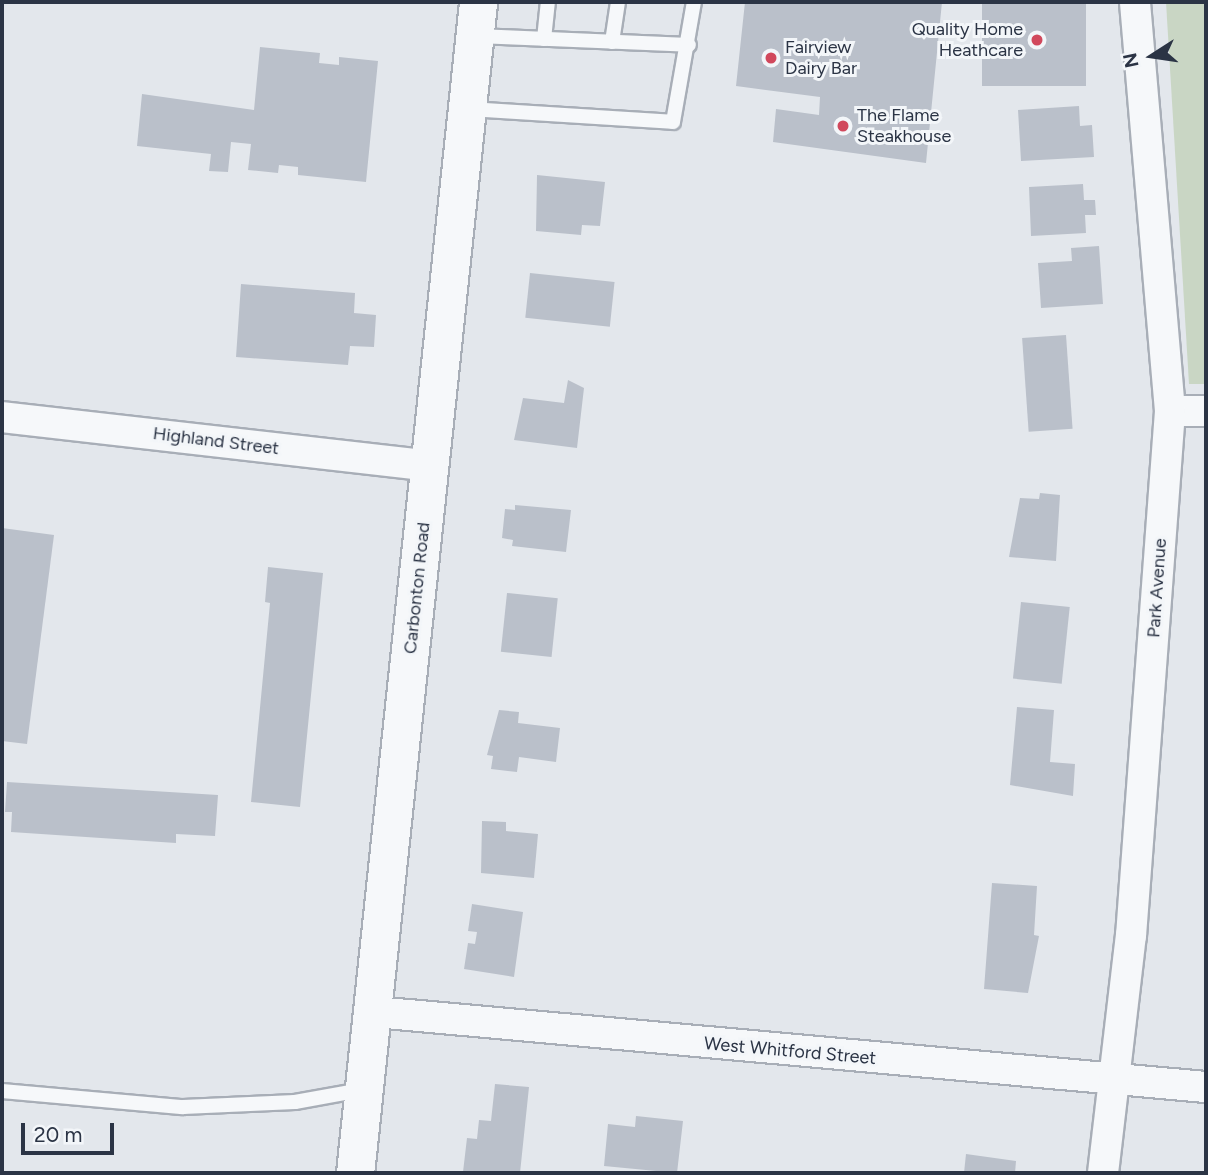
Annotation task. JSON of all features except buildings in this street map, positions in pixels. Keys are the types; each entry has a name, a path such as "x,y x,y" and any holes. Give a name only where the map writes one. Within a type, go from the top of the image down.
{"street":[{"name":"Park Avenue","path":"1103,1173 1131,936 1170,411 1135,2"},
{"name":"Carbonton Road","path":"355,1173 375,1012 476,19"},
{"path":"1170,411 1206,411"},
{"name":"Highland Street","path":"2,416 430,466"},
{"name":"West Whitford Street","path":"375,1012 1114,1082 1206,1087"}],"lane":[{"path":"544,39 548,2"},
{"path":"612,41 618,2"},
{"path":"466,109 673,122 689,45 694,2"},
{"path":"476,19 544,39 689,45"},
{"path":"2,1091 183,1107 295,1102 366,1090"}],"green space":[{"path":"1166,2 1206,2 1206,384 1189,384"}],"place":[{"name":"Quality Home Heathcare","path":"1037,40"},
{"name":"Fairview Dairy Bar","path":"771,58"},
{"name":"The Flame Steakhouse","path":"843,126"}]}
